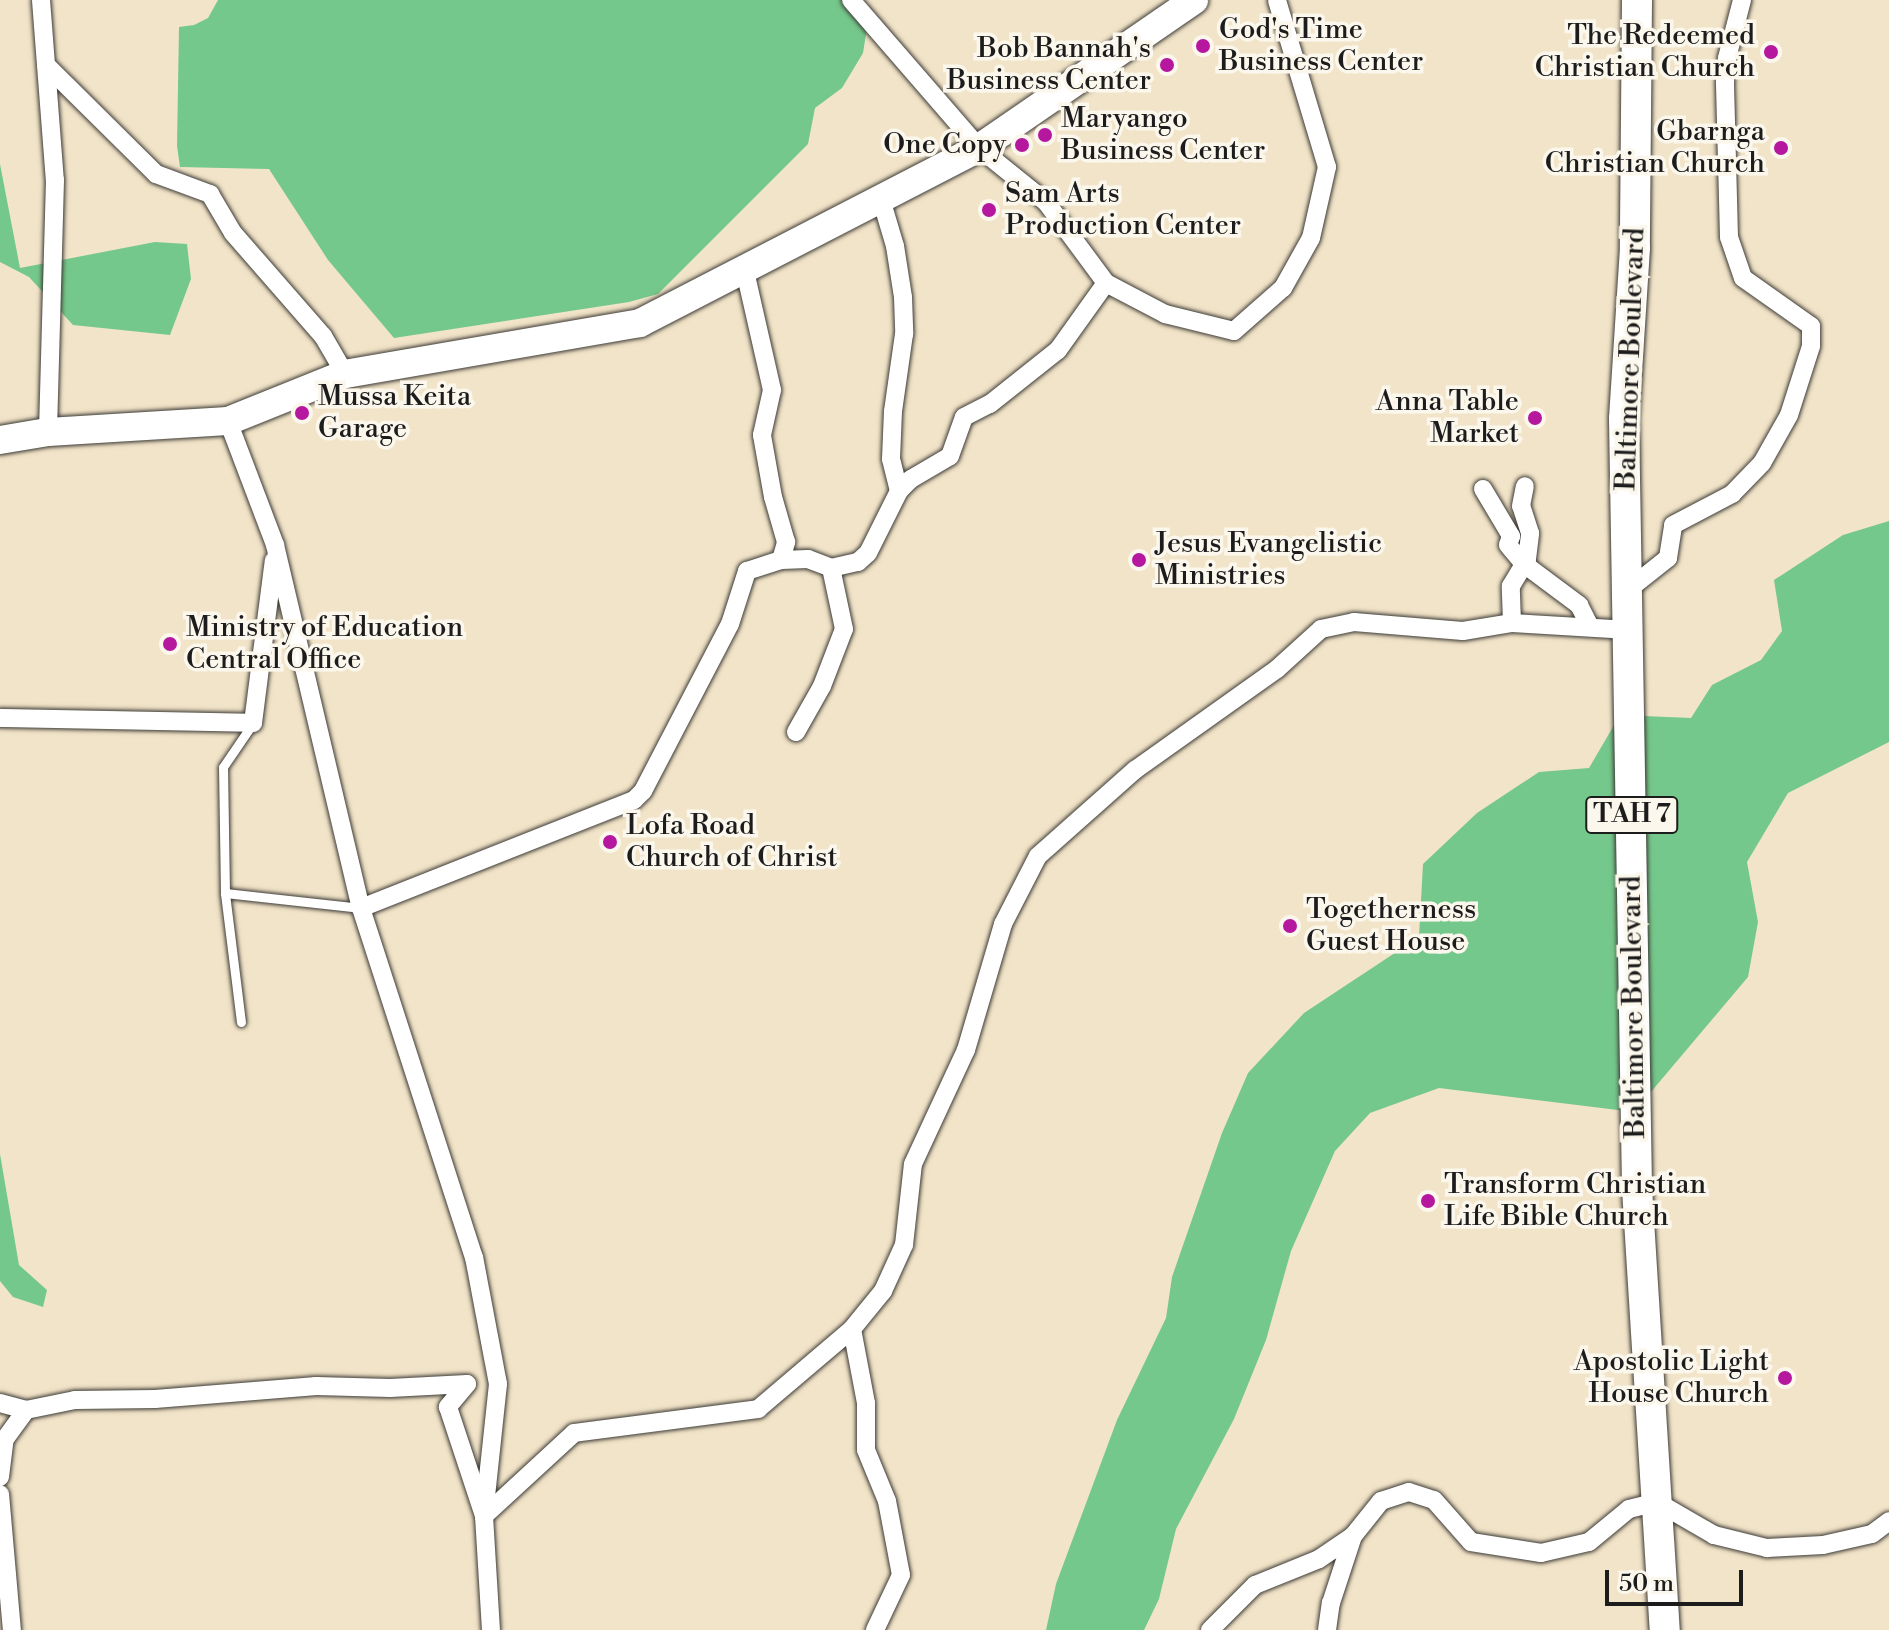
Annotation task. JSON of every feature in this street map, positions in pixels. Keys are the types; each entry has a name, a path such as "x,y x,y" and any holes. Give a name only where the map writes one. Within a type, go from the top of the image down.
{"highway":[{"name":"Baltimore Boulevard","path":"1637,0 1635,248 1624,419 1637,1189 1665,1630"}],"main road":[{"path":"0,440 48,432 228,421 345,374 640,323 979,148 1194,0"}],"street":[{"path":"41,0 55,180 48,432"},
{"path":"851,0 979,148 1046,202 1106,283 1165,314 1234,331 1283,288 1311,238 1327,167 1277,0"},
{"path":"1629,589 1668,558 1673,525 1732,494 1762,463 1789,415 1811,346 1811,326 1743,278 1729,237 1725,82 1727,58 1742,0"},
{"path":"46,65 156,174 210,194 233,233 323,336 345,374"},
{"path":"881,199 895,246 903,297 904,334 893,411 891,459 899,491"},
{"path":"745,271 772,390 762,435 773,497 786,542 781,560"},
{"path":"361,908 634,800 643,791 730,624 747,571 781,560 808,559 831,568 858,562 868,553 889,504 899,491 911,479 950,456 964,417 990,404 1058,350 1106,283"},
{"path":"228,421 275,545 361,908 474,1257 498,1384 484,1516 491,1630"},
{"path":"1512,623 1511,586 1524,564 1530,533 1521,506 1525,486"},
{"path":"1483,489 1511,536 1508,545 1524,564 1579,605 1590,627"},
{"path":"0,718 253,723 275,545"},
{"path":"796,732 822,686 844,629 831,568"},
{"path":"484,1516 574,1433 758,1409 852,1329 883,1291 904,1245 913,1164 966,1050 1003,924 1038,856 1135,770 1277,669 1321,629 1354,622 1463,631 1512,623 1629,630"},
{"path":"852,1329 866,1403 866,1450 887,1501 901,1575 875,1630"},
{"path":"0,1403 26,1410 75,1400 155,1399 316,1386 390,1388 467,1384 448,1407 484,1516"},
{"path":"0,1477 2,1440 26,1410"},
{"path":"1210,1630 1255,1585 1319,1559 1353,1536 1381,1501 1409,1492 1434,1500 1471,1542 1541,1553 1589,1542 1629,1509 1657,1502 1714,1535 1767,1548 1823,1545 1872,1534 1889,1521"},
{"path":"0,1494 12,1630"},
{"path":"1327,1630 1331,1603 1353,1536"}],"lane":[{"path":"241,1022 225,893 223,767 253,723"},
{"path":"225,893 361,908"}],"green space":[{"path":"218,0 847,0 868,22 863,53 842,88 815,108 808,144 658,294 629,302 394,338 328,260 269,169 180,167 177,146 179,27 194,25 208,18"},
{"path":"0,164 20,268 155,242 187,244 191,279 170,335 73,325 29,277 0,262"},
{"path":"1889,521 1889,742 1788,793 1747,862 1758,922 1748,977 1634,1112 1439,1088 1370,1113 1335,1151 1291,1251 1266,1340 1234,1419 1176,1529 1159,1599 1144,1630 1046,1630 1056,1584 1117,1420 1166,1318 1172,1277 1222,1133 1248,1073 1304,1013 1419,937 1423,864 1477,813 1539,772 1589,768 1620,715 1691,718 1712,685 1761,660 1782,631 1774,580 1843,535"},
{"path":"0,1154 19,1265 47,1290 43,1307 13,1297 0,1281"}],"place":[{"name":"God's Time Business Center","path":"1203,46"},
{"name":"The Redeemed Christian Church","path":"1771,52"},
{"name":"Bob Bannah's Business Center","path":"1167,65"},
{"name":"Maryango Business Center","path":"1045,135"},
{"name":"One Copy","path":"1022,145"},
{"name":"Gbarnga Christian Church","path":"1781,148"},
{"name":"Sam Arts Production Center","path":"989,210"},
{"name":"Mussa Keita Garage","path":"302,413"},
{"name":"Anna Table Market","path":"1535,418"},
{"name":"Jesus Evangelistic Ministries","path":"1139,560"},
{"name":"Ministry of Education Central Office","path":"170,644"},
{"name":"Lofa Road Church of Christ","path":"610,842"},
{"name":"Togetherness Guest House","path":"1290,926"},
{"name":"Transform Christian Life Bible Church","path":"1428,1201"},
{"name":"Apostolic Light House Church","path":"1785,1378"}]}
